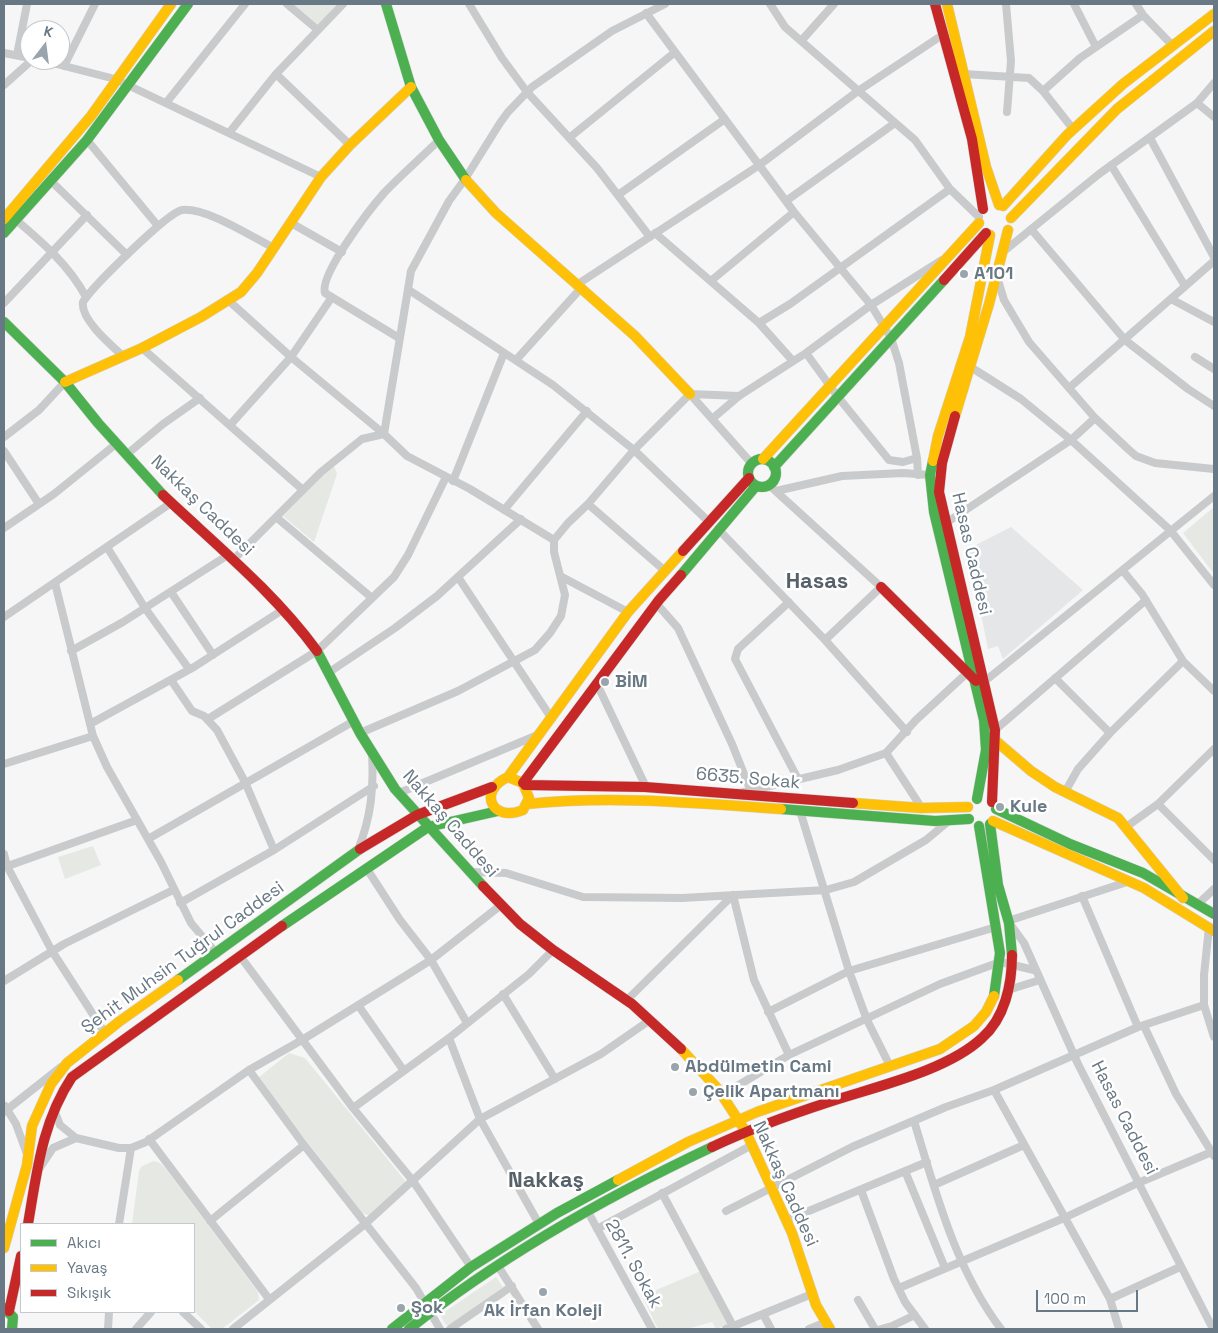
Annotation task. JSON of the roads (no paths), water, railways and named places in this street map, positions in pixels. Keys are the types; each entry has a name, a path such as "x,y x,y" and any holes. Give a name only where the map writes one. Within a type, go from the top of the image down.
{"main road":[{"path":"4,219 90,116 171,4"},
{"path":"4,233 87,140 188,4"},
{"path":"386,4 411,87 439,140 466,179 496,213 580,286 661,362 690,394"},
{"path":"936,4 972,139 980,217 988,234"},
{"path":"947,4 986,167 1001,206 1011,218"},
{"path":"1001,206 1073,129 1123,84 1214,14"},
{"path":"774,467 988,234 1002,234 1008,230 1011,218 1117,109 1214,31"},
{"path":"65,382 142,348 201,317 241,292 252,280 321,177 350,145 411,87"},
{"path":"753,482 748,470 752,464 763,459 952,253 991,205 1001,206"},
{"name":"Hasas Caddesi","path":"977,799 986,750 981,681 939,492 942,463 987,310 1008,230"},
{"name":"Hasas Caddesi","path":"988,234 970,337 938,436 930,475 934,512 995,730 994,806"},
{"name":"Nakkaş Caddesi","path":"4,322 65,382 116,444 171,503 284,609 317,651 360,733 399,794 469,872 520,924 552,950 627,1000 650,1020 681,1049 722,1095 746,1132 772,1187 787,1220 812,1294 828,1326"},
{"path":"753,482 773,488 774,467 770,462 763,459"},
{"path":"508,776 552,720 628,612 708,521 753,482"},
{"path":"524,784 656,603 718,529 753,482"},
{"path":"881,587 967,673 981,681"},
{"path":"996,741 1031,771 1065,792 1118,818 1183,898"},
{"path":"508,776 515,777 524,784 529,798 523,810 511,815 498,811 491,800 492,787 502,778 508,776"},
{"name":"6635. Sokak","path":"524,784 646,786 736,795 921,807 968,807"},
{"name":"Şehit Muhsin Tuğrul Caddesi","path":"4,1248 28,1158 36,1118 51,1084 67,1063 105,1033 217,954 358,850 417,815 492,787"},
{"path":"409,1329 427,1308 471,1267 539,1224 688,1142 738,1120 940,1049 974,1026 986,1012 996,993 1000,962 979,826 969,819 968,807 977,799 985,798 994,806 1070,844 1143,873 1183,898 1214,914"},
{"name":"6635. Sokak","path":"527,804 572,799 635,799 950,820 969,819"},
{"path":"392,1329 588,1212 668,1167 775,1119 952,1059 974,1046 993,1027 1002,1010 1014,964 1008,921 998,885 992,822 994,806"},
{"name":"Şehit Muhsin Tuğrul Caddesi","path":"28,1223 46,1126 59,1094 72,1077 240,956 428,827 498,811"},
{"path":"979,826 992,822 1130,881 1212,929"},
{"path":"16,1328 13,1317 6,1309 20,1260"}],"street":[{"path":"17,55 27,4"},
{"path":"70,54 95,4"},
{"path":"166,103 245,4"},
{"path":"287,4 318,30"},
{"path":"230,133 276,74 343,4"},
{"path":"469,4 502,58 527,92 652,235 712,280 759,323 792,360"},
{"path":"384,434 411,271 449,201 466,179 508,112 527,92 612,32 665,4"},
{"path":"770,4 785,27 915,140 950,189 980,217"},
{"path":"802,40 834,4"},
{"path":"1006,4 1011,61 1007,112"},
{"path":"1074,4 1096,47"},
{"path":"1136,4 1143,15 1173,46"},
{"path":"646,13 758,166 871,305 885,326 899,363 917,458 918,475"},
{"path":"1043,91 1080,58 1143,15"},
{"path":"516,360 580,286 652,235 758,166 858,91 944,34"},
{"path":"4,52 20,56"},
{"path":"569,138 674,53"},
{"path":"70,68 128,84 230,133 280,160 321,177"},
{"path":"4,85 20,70"},
{"path":"276,74 350,145"},
{"path":"964,74 1029,78 1043,91 1073,129"},
{"path":"1001,253 1111,165 1197,102 1214,82"},
{"path":"1197,102 1214,117"},
{"path":"618,195 725,119"},
{"path":"786,201 895,123"},
{"path":"1150,138 1214,257"},
{"path":"87,140 158,226"},
{"path":"399,338 325,293 324,285 355,229 384,193 439,140"},
{"path":"1111,165 1186,286"},
{"path":"50,180 127,255"},
{"path":"759,323 790,304 950,189"},
{"path":"123,356 98,332 84,313 82,307 86,297 168,217 181,210 213,217 274,248"},
{"path":"712,280 794,212"},
{"path":"4,302 87,215"},
{"path":"15,219 53,251 81,286 86,297"},
{"path":"291,223 342,252"},
{"path":"1031,229 1125,340 1188,389 1214,406"},
{"path":"712,419 739,396 792,360 806,353 871,305 952,253"},
{"path":"1069,388 1214,261"},
{"path":"996,275 1004,300 1029,342 1094,418 1128,449 1144,460 1214,469"},
{"path":"409,290 553,384 634,450 708,521"},
{"path":"231,424 291,357 332,297"},
{"path":"1171,299 1214,322"},
{"path":"228,300 291,357 384,434 407,456 521,519 554,540"},
{"path":"987,310 990,306 996,304 1011,314"},
{"path":"142,348 231,424 303,490"},
{"path":"208,719 317,651 394,578 449,479 504,353"},
{"path":"806,353 888,460 904,462 917,458"},
{"path":"1195,357 1214,369"},
{"path":"969,366 1021,399 1071,440 1170,530 1214,585"},
{"path":"4,437 39,410 65,382"},
{"path":"690,394 752,464"},
{"path":"360,733 458,691 535,650 550,633 561,616 565,595 562,577 554,552 554,540 634,450 690,394 739,396"},
{"path":"126,455 200,398"},
{"path":"504,510 587,411"},
{"path":"946,523 1071,440 1094,418"},
{"path":"72,651 230,558 276,517 321,472 362,439 384,434"},
{"path":"4,528 40,504 116,444"},
{"path":"4,451 40,504"},
{"path":"773,488 842,476 903,473 930,475"},
{"path":"773,488 881,587 826,640"},
{"path":"981,681 1123,571 1170,530 1214,496"},
{"path":"4,617 171,503"},
{"path":"588,504 664,570"},
{"path":"276,517 372,598"},
{"path":"328,673 395,628 458,577 521,519"},
{"path":"718,529 826,640 907,732"},
{"path":"107,547 145,608 189,669"},
{"path":"1123,571 1146,600 1183,661 1214,691"},
{"path":"458,577 552,720"},
{"path":"562,577 628,612"},
{"path":"54,583 93,736 107,767 148,839 190,923 217,954"},
{"path":"171,592 213,655"},
{"path":"995,730 1146,600"},
{"path":"790,602 738,648 735,660 798,778"},
{"path":"656,603 678,628 750,789"},
{"path":"90,724 171,680 284,609"},
{"path":"1065,792 1078,769 1110,733 1183,661"},
{"path":"736,795 750,789 838,770 886,753 967,673"},
{"path":"1055,678 1110,733"},
{"path":"171,680 192,711 208,719 217,730 245,782 274,850"},
{"path":"597,684 646,786"},
{"path":"148,839 354,721"},
{"path":"399,794 542,733"},
{"path":"4,764 93,736"},
{"path":"358,850 367,826 374,786 372,752"},
{"path":"1126,827 1158,804 1213,752"},
{"path":"886,753 921,807"},
{"path":"180,903 274,850 374,786"},
{"path":"1158,804 1214,860"},
{"path":"800,811 826,890 849,971 867,1020 890,1066"},
{"path":"6,867 137,820"},
{"path":"469,872 506,873 583,897 641,899 826,890 854,882 926,840 950,820"},
{"path":"4,854 6,867 52,951 105,1033"},
{"path":"367,869 400,920 431,960 467,1023"},
{"path":"1008,921 1130,881"},
{"path":"1197,905 1214,888"},
{"path":"4,981 52,951 173,890"},
{"path":"627,1000 733,895"},
{"path":"733,895 754,980 789,1055"},
{"path":"899,1288 1064,1218 1138,1183 1214,1153 1176,1094 1141,1026 1082,896"},
{"path":"53,1108 60,1125 76,1138 119,1148 131,1148 149,1139 249,1070 302,1040 431,960 501,905"},
{"name":"Hasas Caddesi","path":"1008,921 1024,943 1034,970 1073,1053 1212,1329"},
{"path":"768,1012 849,971 996,927"},
{"path":"1212,929 1204,975 1204,1006 1214,1037"},
{"path":"353,1108 449,1038 530,974 552,950"},
{"path":"240,956 353,1108 413,1181 471,1267"},
{"path":"722,1095 789,1055 932,988 1000,962 1034,970"},
{"path":"1008,990 1040,980"},
{"path":"504,994 555,1079"},
{"path":"358,1005 404,1071"},
{"path":"726,1211 852,1147 994,1090 1073,1053 1141,1026 1204,1006"},
{"path":"233,1329 268,1299 365,1224 480,1119 601,1054 650,1020"},
{"path":"449,1038 480,1119 539,1224"},
{"path":"28,1158 16,1124 5,1108 67,1063"},
{"path":"249,1070 304,1146 416,1288 440,1329"},
{"path":"994,1090 1110,1299 1119,1329"},
{"path":"914,1121 926,1162 961,1262 987,1311 1001,1329"},
{"path":"38,1171 54,1148 76,1138"},
{"path":"149,1139 268,1299"},
{"path":"597,1229 752,1145"},
{"path":"934,1185 1024,1145"},
{"path":"210,1221 304,1146"},
{"path":"119,1223 131,1148"},
{"path":"787,1220 926,1162"},
{"path":"905,1171 945,1268"},
{"path":"861,1190 905,1302 925,1329"},
{"path":"662,1193 730,1328 812,1294"},
{"name":"2811. Sokak","path":"588,1212 652,1329"},
{"path":"498,1266 538,1329"},
{"path":"1110,1299 1180,1267"},
{"path":"450,1329 512,1286"},
{"path":"858,1300 875,1329"},
{"path":"108,1329 109,1313"},
{"path":"136,1329 150,1313"},
{"path":"184,1313 201,1329"},
{"path":"763,1314 771,1329"},
{"path":"881,1329 915,1315"},
{"path":"809,1329 828,1326"}],"place":[{"name":"A101","path":"964,274"},
{"name":"BİM","path":"605,682"},
{"name":"Kule","path":"1000,807"},
{"name":"Abdülmetin Cami","path":"675,1067"},
{"name":"Çelik Apartmanı","path":"693,1092"},
{"name":"Ak İrfan Koleji","path":"543,1292"},
{"name":"Şok","path":"401,1308"}],"district":[{"name":"Hasas","path":"817,582"},
{"name":"Nakkaş","path":"546,1181"}]}
